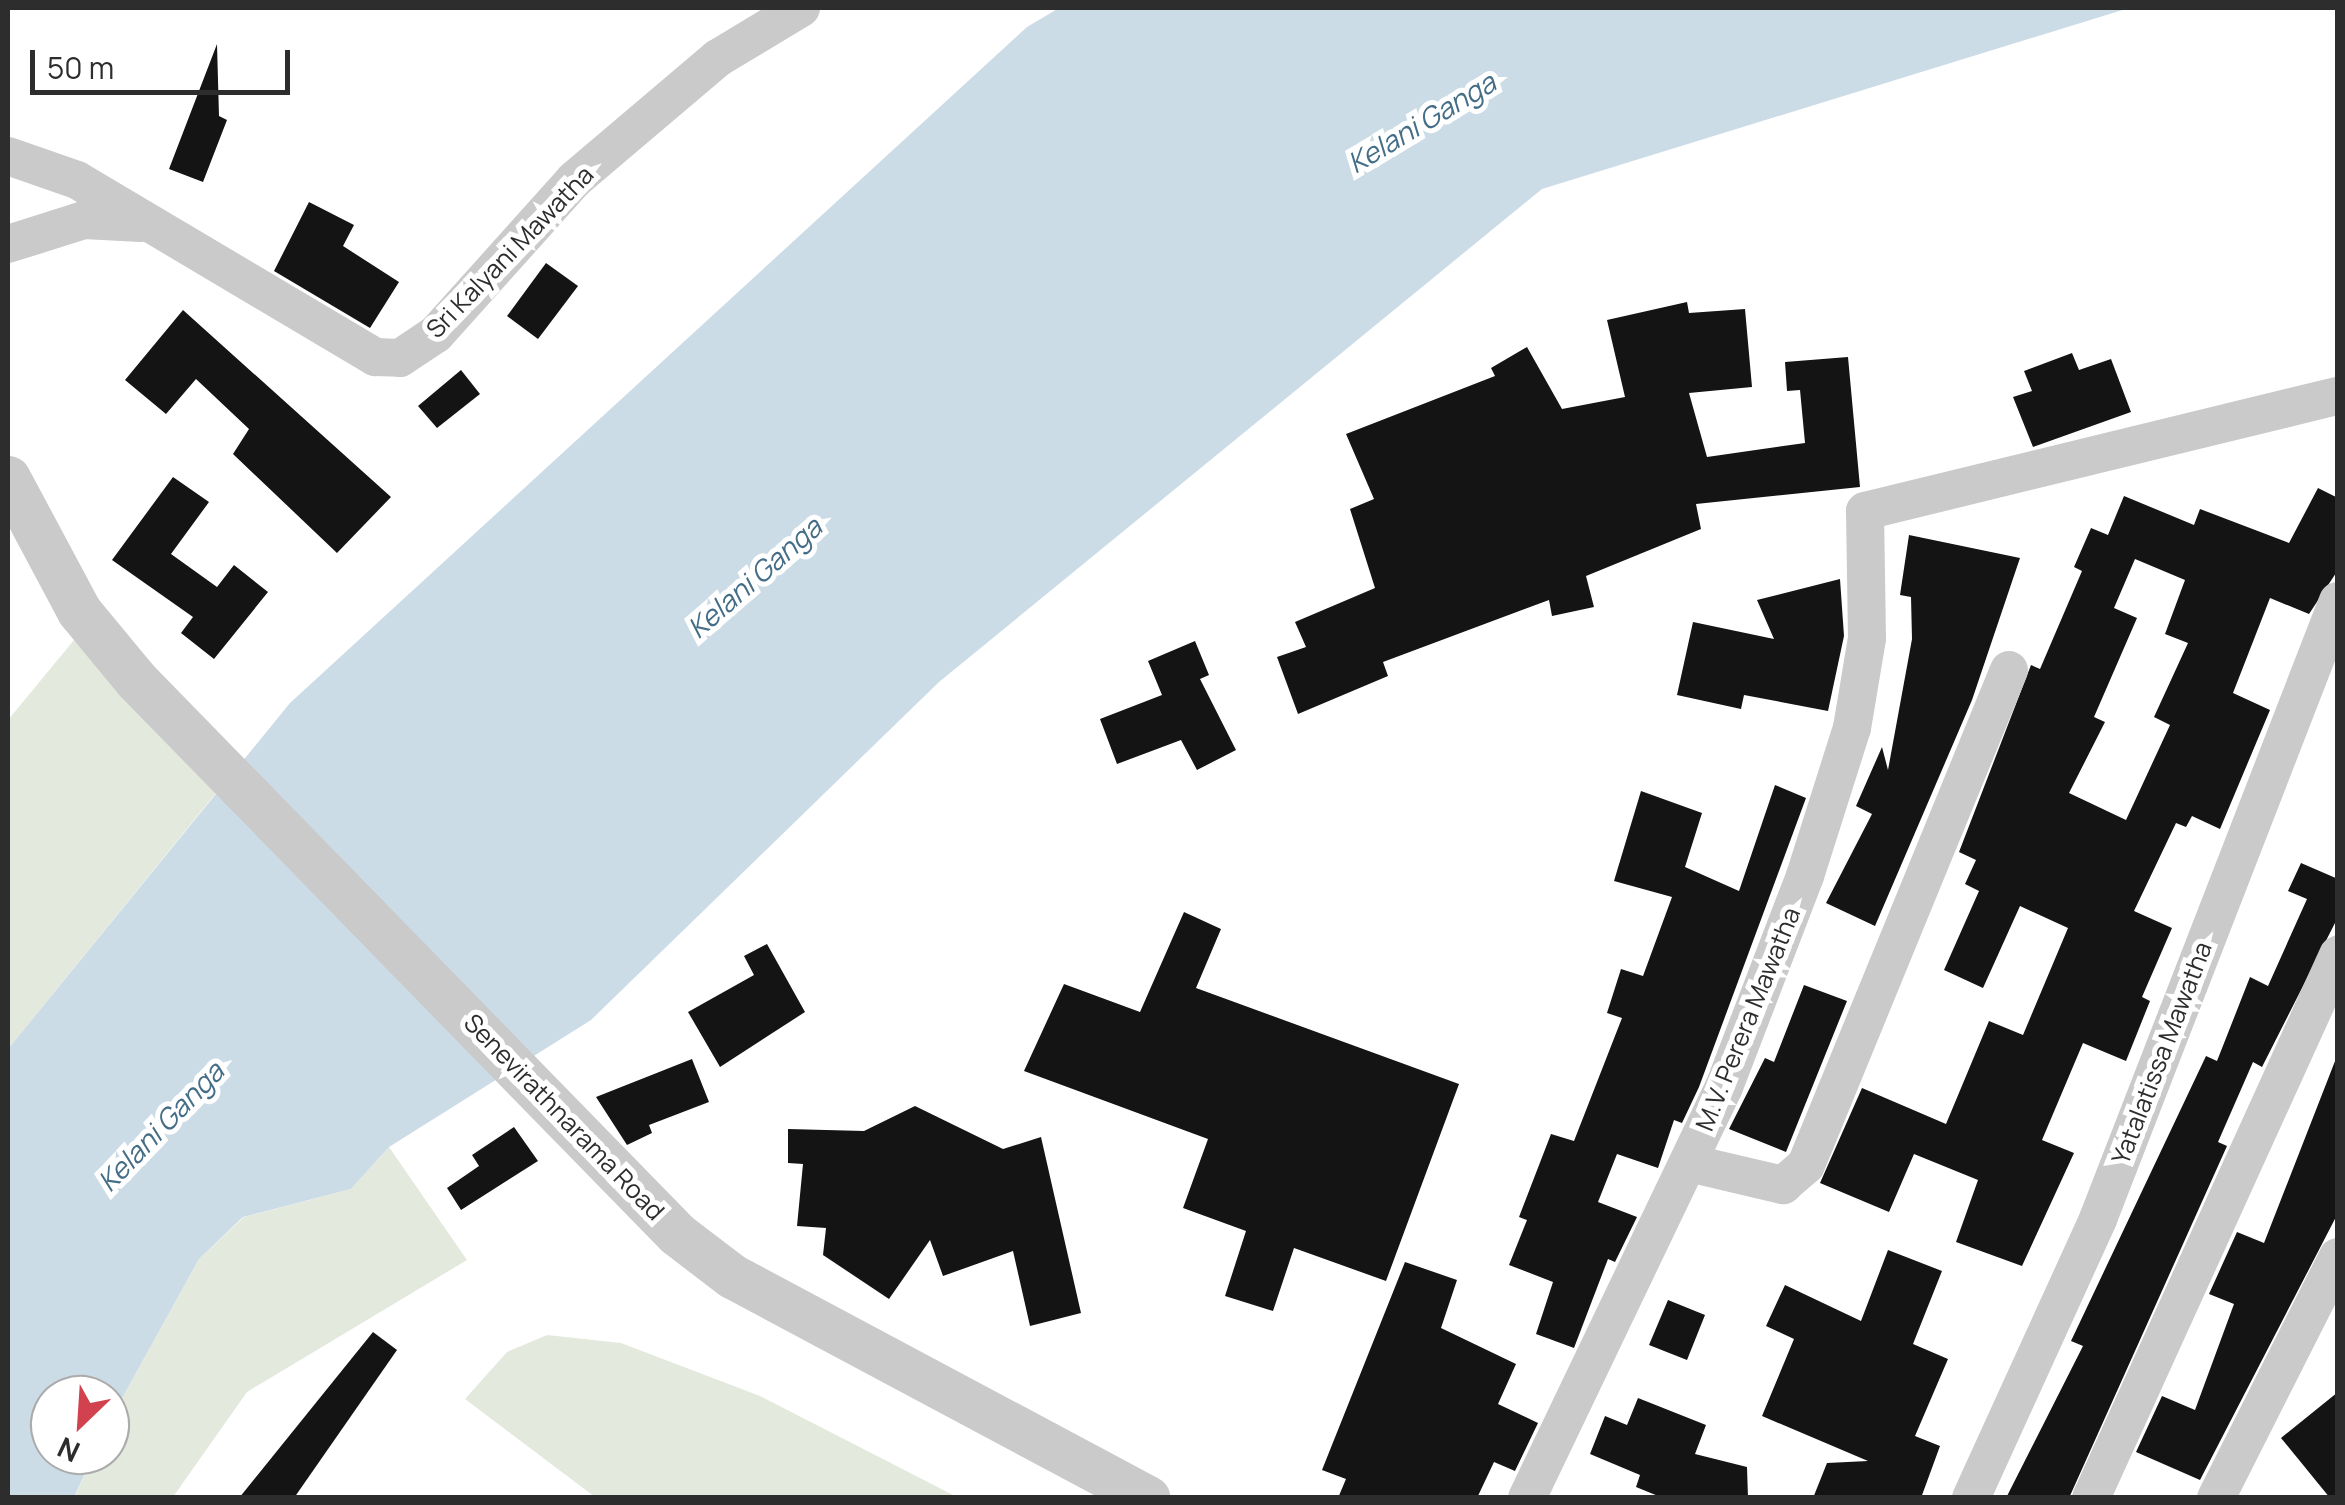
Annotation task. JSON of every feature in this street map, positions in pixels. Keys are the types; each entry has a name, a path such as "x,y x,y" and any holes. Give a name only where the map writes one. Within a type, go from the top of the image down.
{"street":[{"name":"Sri Kalyani Mawatha","path":"8,156 77,180 375,357 400,358 436,334 574,180 718,58 801,8"},
{"name":"Sri Kalyani Mawatha","path":"8,244 84,220 148,224"},
{"name":"M.V. Perera Mawatha","path":"1527,1498 1688,1164 1805,876 1852,728 1867,638 1865,511 2338,396"},
{"name":"Senevirathnarama Road","path":"8,478 78,611 677,1234 732,1276 1147,1498"},
{"name":"Yatalatissa Mawatha","path":"1970,1498 2098,1219 2338,601"},
{"path":"1688,1164 1783,1185 1806,1165 2010,670"},
{"path":"2091,1498 2338,954"},
{"path":"2216,1498 2338,1257"}],"shaded area":[{"path":"74,640 216,793 8,1049 8,720"},
{"path":"389,1147 467,1260 247,1392 173,1497 74,1498 85,1475 130,1475 130,1384 199,1259 244,1217 351,1189"},
{"path":"547,1335 621,1343 760,1396 957,1497 595,1497 465,1399 507,1352"}],"water":[{"name":"Kelani Ganga","path":"1059,8 2129,8 1542,189 939,682 591,1020 389,1147 351,1189 243,1217 199,1259 130,1384 130,1375 30,1375 30,1475 84,1475 74,1497 8,1498 8,1049 290,703 1027,27"}],"building":[{"path":"217,44 219,116 227,120 203,182 169,169"},
{"path":"309,202 354,225 343,246 399,282 370,328 274,271"},
{"path":"546,263 578,286 538,339 507,316"},
{"path":"1687,302 1689,313 1745,309 1752,387 1689,393 1707,457 1805,443 1800,390 1787,391 1785,362 1848,357 1860,487 1696,504 1701,529 1586,576 1594,607 1552,616 1549,600 1383,662 1388,676 1298,714 1277,657 1306,647 1295,622 1375,588 1350,509 1374,499 1346,434 1495,376 1491,368 1527,347 1562,409 1625,397 1607,320"},
{"path":"183,310 391,497 337,553 233,454 249,429 196,379 166,414 125,380"},
{"path":"2072,353 2079,370 2111,359 2131,412 2033,447 2013,397 2032,391 2024,371"},
{"path":"461,370 480,394 437,428 418,406"},
{"path":"173,477 209,502 171,554 217,587 234,565 268,592 214,659 181,633 193,617 112,560"},
{"path":"2318,488 2338,498 2338,570 2309,614 2270,598 2233,693 2270,710 2220,829 2192,816 2186,827 2176,823 2134,911 2172,928 2142,997 2150,1001 2126,1061 2083,1043 2042,1140 2074,1153 2022,1266 1956,1242 1978,1180 1914,1154 1889,1212 1820,1183 1862,1088 1946,1124 1989,1021 2023,1035 2068,928 2020,906 1983,988 1944,970 1979,891 1965,884 1976,860 1959,852 2031,665 2040,669 2082,571 2074,567 2091,528 2108,535 2124,496 2194,525 2200,509 2289,543","holes":["2135,559 2185,580 2165,634 2188,643 2154,717 2170,725 2126,820 2069,793 2105,722 2094,717 2137,618 2114,608"]},
{"path":"1909,535 2020,558 1972,700 1875,926 1826,903 1872,814 1856,806 1882,747 1888,770 1912,639 1911,597 1900,595"},
{"path":"1840,579 1844,636 1828,711 1744,695 1741,709 1677,695 1693,622 1774,639 1757,600"},
{"path":"1195,641 1209,675 1200,679 1236,750 1197,770 1181,740 1117,764 1100,719 1162,695 1148,661"},
{"path":"1775,785 1806,798 1699,1087 1682,1123 1674,1120 1658,1168 1617,1154 1598,1202 1637,1217 1615,1262 1608,1259 1574,1348 1536,1334 1553,1282 1509,1265 1527,1220 1519,1217 1551,1134 1574,1141 1622,1018 1607,1013 1621,969 1643,976 1672,897 1614,881 1641,791 1702,813 1685,867 1739,891"},
{"path":"2301,863 2338,879 2338,917 2262,1067 2253,1062 2218,1142 2227,1146 2069,1498 2006,1498 2083,1346 2071,1341 2206,1056 2217,1061 2250,977 2268,986 2307,899 2288,891"},
{"path":"1184,912 1221,929 1196,988 1459,1084 1386,1281 1294,1248 1273,1311 1225,1296 1246,1231 1183,1208 1208,1139 1024,1071 1064,984 1140,1012"},
{"path":"767,944 805,1012 720,1067 688,1012 754,975 744,956"},
{"path":"1804,985 1847,1001 1786,1152 1729,1129 1765,1058 1774,1062"},
{"path":"2337,1056 2338,1213 2200,1480 2136,1452 2162,1396 2195,1410 2234,1304 2209,1294 2237,1232 2264,1243"},
{"path":"692,1059 709,1102 649,1125 652,1133 627,1145 596,1097"},
{"path":"915,1106 1003,1149 1041,1137 1081,1313 1030,1326 1013,1251 943,1276 930,1240 889,1299 823,1255 826,1228 797,1226 803,1164 788,1163 788,1129 864,1131"},
{"path":"514,1127 538,1161 461,1210 447,1188 479,1166 472,1155"},
{"path":"1888,1250 1942,1271 1913,1344 1948,1359 1915,1436 1940,1446 1921,1498 1813,1498 1827,1463 1868,1461 1762,1416 1794,1339 1766,1326 1785,1285 1861,1321"},
{"path":"1405,1262 1457,1280 1441,1328 1516,1364 1498,1404 1538,1423 1515,1471 1494,1462 1477,1498 1338,1498 1346,1479 1322,1470"},
{"path":"1668,1300 1705,1315 1687,1360 1649,1345"},
{"path":"373,1332 397,1350 294,1498 239,1498"},
{"path":"2338,1392 2338,1498 2330,1498 2281,1438"},
{"path":"1638,1398 1706,1425 1695,1454 1747,1467 1748,1498 1663,1498 1636,1487 1640,1475 1590,1454 1605,1416 1627,1425"}]}
